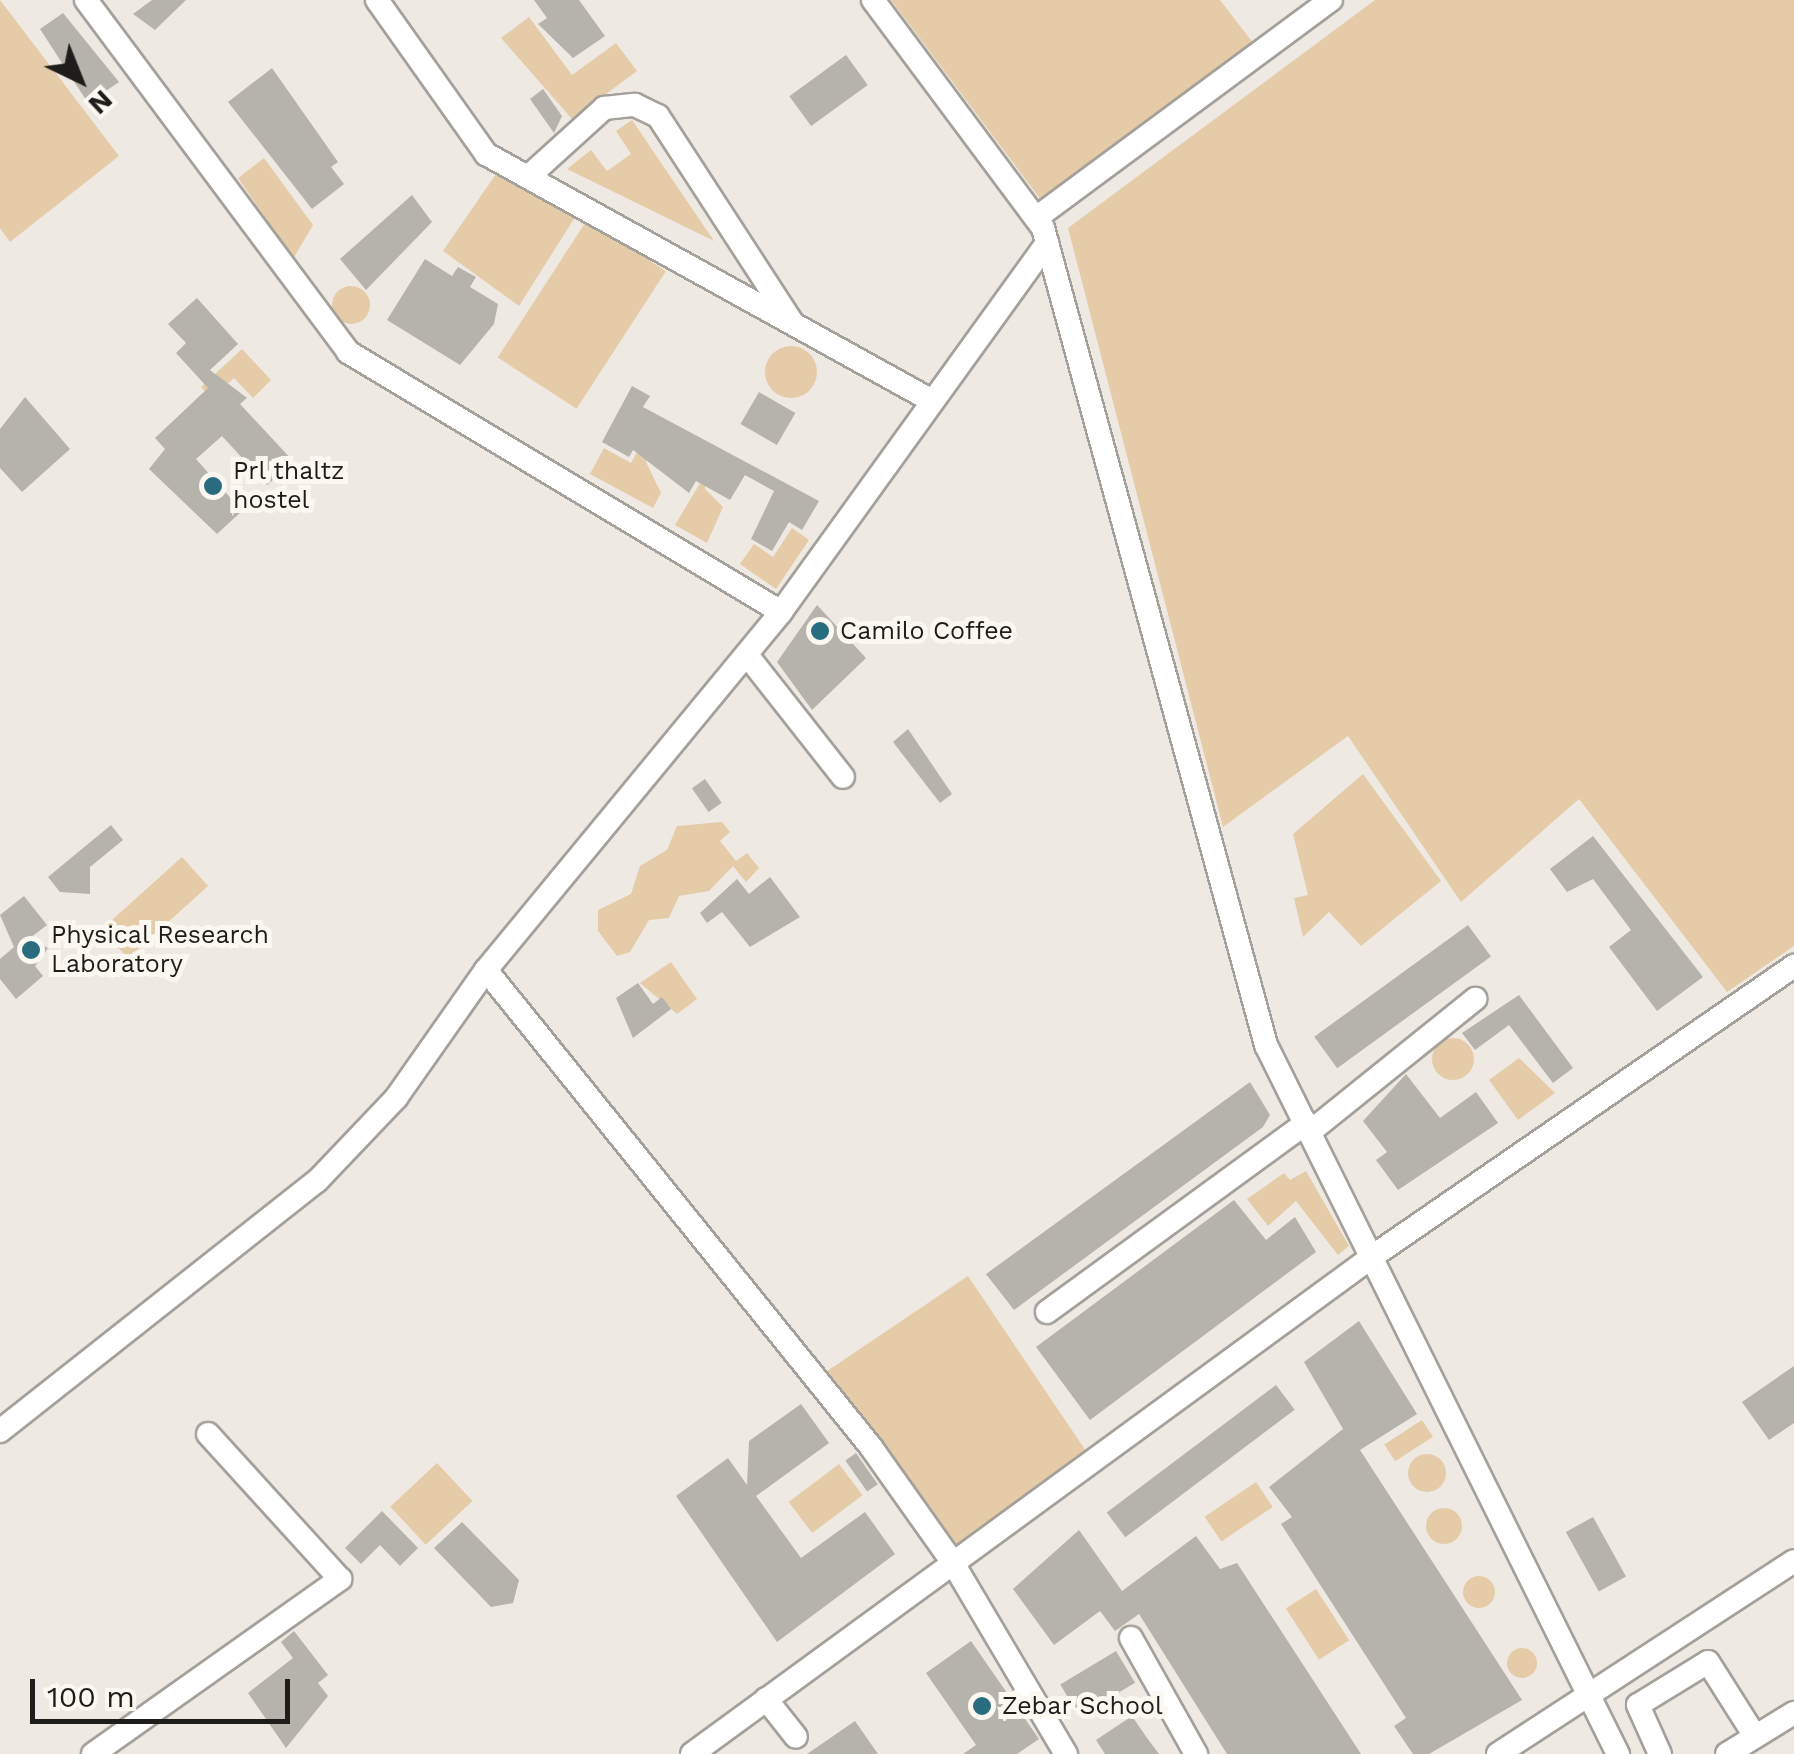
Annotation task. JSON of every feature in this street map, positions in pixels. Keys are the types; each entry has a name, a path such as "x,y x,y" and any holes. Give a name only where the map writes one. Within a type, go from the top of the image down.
{"street":[{"path":"86,0 348,352 781,612"},
{"path":"376,0 486,154 928,398"},
{"path":"873,0 1036,218 1047,243 1266,1046 1376,1254 1618,1754"},
{"path":"1036,218 1332,0"},
{"path":"528,177 604,108 635,105 658,116 793,324"},
{"path":"0,1431 316,1182 396,1098 486,970 781,612 928,398 1047,243"},
{"path":"747,655 843,777"},
{"path":"692,1754 1376,1254 1794,966"},
{"path":"486,970 717,1245 953,1563 1066,1754"},
{"path":"1047,1312 1309,1127 1475,999"},
{"path":"93,1754 340,1579 208,1434"},
{"path":"1498,1754 1794,1562"},
{"path":"1755,1736 1708,1662 1698,1638 1794,1572"},
{"path":"1131,1638 1196,1754"},
{"path":"1660,1754 1638,1705 1708,1662"},
{"path":"766,1699 796,1737"},
{"path":"1726,1754 1794,1713"}],"shaded area":[{"path":"0,0 119,156 10,242 0,228"},
{"path":"891,0 1220,0 1257,48 1044,204"},
{"path":"1375,0 1794,0 1794,946 1727,992 1579,799 1461,902 1348,736 1223,827 1068,228"},
{"path":"529,17 572,75 616,43 637,71 572,119 501,38"},
{"path":"632,120 714,241 567,169 591,150 607,171 631,154 616,131"},
{"path":"264,158 313,225 293,259 238,178"},
{"path":"498,171 577,214 519,306 443,251"},
{"path":"587,220 666,271 577,409 498,358"},
{"path":"351,286 365,291 370,305 365,319 351,324 337,319 332,305 337,291"},
{"path":"791,346 809,354 817,372 809,390 791,398 773,390 765,372 773,354"},
{"path":"242,349 271,380 253,398 234,378 212,399 201,387"},
{"path":"645,438 656,444 646,462 661,493 653,508 590,474 604,448 631,463"},
{"path":"706,473 705,489 723,507 707,543 675,525"},
{"path":"792,528 809,540 776,589 740,564 754,544 773,557"},
{"path":"1363,774 1441,881 1361,946 1329,912 1303,937 1294,898 1308,895 1293,834"},
{"path":"722,822 730,832 720,841 736,861 747,853 759,868 746,882 733,866 709,891 679,896 669,918 649,920 630,952 617,956 598,931 598,910 631,894 640,866 667,850 677,826"},
{"path":"182,857 208,886 128,958 102,929"},
{"path":"671,962 697,999 677,1014 640,983"},
{"path":"1453,1038 1468,1044 1474,1059 1468,1074 1453,1080 1438,1074 1432,1059 1438,1044"},
{"path":"1519,1058 1555,1093 1518,1120 1489,1080"},
{"path":"1306,1171 1349,1246 1338,1255 1296,1201 1268,1226 1247,1199 1284,1173 1290,1180"},
{"path":"968,1276 1089,1456 947,1552 825,1372"},
{"path":"1422,1420 1433,1437 1395,1461 1384,1445"},
{"path":"1427,1454 1441,1459 1446,1473 1441,1487 1427,1492 1413,1487 1408,1473 1413,1459"},
{"path":"437,1463 472,1501 426,1545 390,1507"},
{"path":"839,1464 862,1495 812,1533 789,1502"},
{"path":"1256,1482 1273,1507 1221,1542 1205,1517"},
{"path":"1444,1508 1457,1513 1462,1526 1457,1539 1444,1544 1431,1539 1426,1526 1431,1513"},
{"path":"1479,1576 1490,1581 1495,1592 1490,1603 1479,1608 1468,1603 1463,1592 1468,1581"},
{"path":"1316,1589 1349,1640 1319,1660 1286,1609"},
{"path":"1522,1648 1536,1657 1537,1663 1528,1677 1522,1678 1508,1669 1507,1663 1516,1649"}],"building":[{"path":"152,0 186,0 155,30 133,14"},
{"path":"534,0 579,0 605,36 573,58 538,24 547,18"},
{"path":"63,13 119,82 88,103 40,29"},
{"path":"846,55 868,85 811,126 789,96"},
{"path":"272,68 338,162 331,167 344,184 312,209 228,102"},
{"path":"543,89 562,116 554,133 530,99"},
{"path":"412,195 432,222 366,290 340,259"},
{"path":"425,259 452,276 458,267 476,277 470,287 498,304 494,324 460,365 387,320"},
{"path":"197,298 238,344 210,370 247,398 240,404 294,462 267,485 222,436 196,459 242,511 217,534 149,469 165,449 155,438 208,388 176,353 186,343 168,324"},
{"path":"632,386 650,396 643,407 819,501 802,530 789,522 772,551 751,539 774,491 745,475 730,500 696,481 689,493 633,450 629,457 602,442"},
{"path":"759,392 795,413 777,445 740,424"},
{"path":"25,397 70,449 22,492 0,468 0,429"},
{"name":"Camilo Coffee","path":"817,605 866,658 812,710 777,662"},
{"path":"908,729 952,794 940,803 893,742"},
{"path":"705,779 722,803 709,812 692,788"},
{"path":"111,825 123,840 90,867 90,894 60,892 48,877"},
{"path":"1593,836 1703,977 1657,1011 1609,947 1631,930 1593,879 1567,892 1550,869"},
{"path":"770,877 800,917 750,947 722,912 707,923 700,913 737,879 749,894"},
{"path":"24,896 47,925 30,938 48,948 35,966 43,976 16,999 0,979 0,959 14,947 0,915"},
{"path":"1468,925 1491,957 1337,1068 1314,1037"},
{"path":"638,983 653,1004 662,997 671,1009 633,1038 616,998"},
{"path":"1519,995 1573,1068 1553,1083 1509,1025 1475,1050 1462,1033"},
{"path":"1406,1074 1440,1118 1476,1092 1498,1123 1398,1190 1376,1160 1387,1152 1363,1121"},
{"path":"1250,1082 1270,1115 1263,1127 1014,1310 986,1274"},
{"path":"1234,1200 1266,1240 1295,1217 1316,1252 1090,1420 1036,1347"},
{"path":"1359,1321 1417,1414 1360,1450 1522,1700 1429,1754 1413,1754 1394,1726 1406,1718 1281,1524 1292,1517 1269,1487 1343,1429 1304,1362"},
{"path":"1794,1366 1794,1423 1769,1440 1742,1402"},
{"path":"1276,1385 1295,1410 1125,1537 1107,1513"},
{"path":"801,1404 829,1443 756,1496 801,1558 865,1512 895,1554 777,1642 676,1496 728,1458 747,1485 749,1441"},
{"path":"856,1453 878,1484 867,1492 845,1460"},
{"path":"382,1511 418,1548 400,1566 380,1545 361,1564 345,1548"},
{"path":"1593,1517 1626,1576 1599,1592 1566,1532"},
{"path":"462,1522 519,1580 513,1603 491,1607 434,1548"},
{"path":"1079,1530 1122,1591 1196,1536 1220,1569 1237,1563 1361,1754 1227,1754 1139,1614 1115,1631 1100,1611 1054,1645 1013,1589"},
{"path":"294,1631 328,1675 318,1683 328,1696 286,1748 248,1693 293,1658 281,1642"},
{"name":"Zebar School","path":"971,1641 1039,1739 1017,1754 963,1754 976,1745 926,1673"},
{"path":"1116,1651 1135,1683 1079,1716 1060,1684"},
{"path":"1132,1716 1159,1754 1105,1754 1096,1740"},
{"path":"855,1721 878,1754 807,1754"}],"place":[{"name":"Prl thaltz hostel","path":"213,486"},
{"name":"Camilo Coffee","path":"820,631"},
{"name":"Physical Research Laboratory","path":"31,950"},
{"name":"Zebar School","path":"982,1706"}]}
